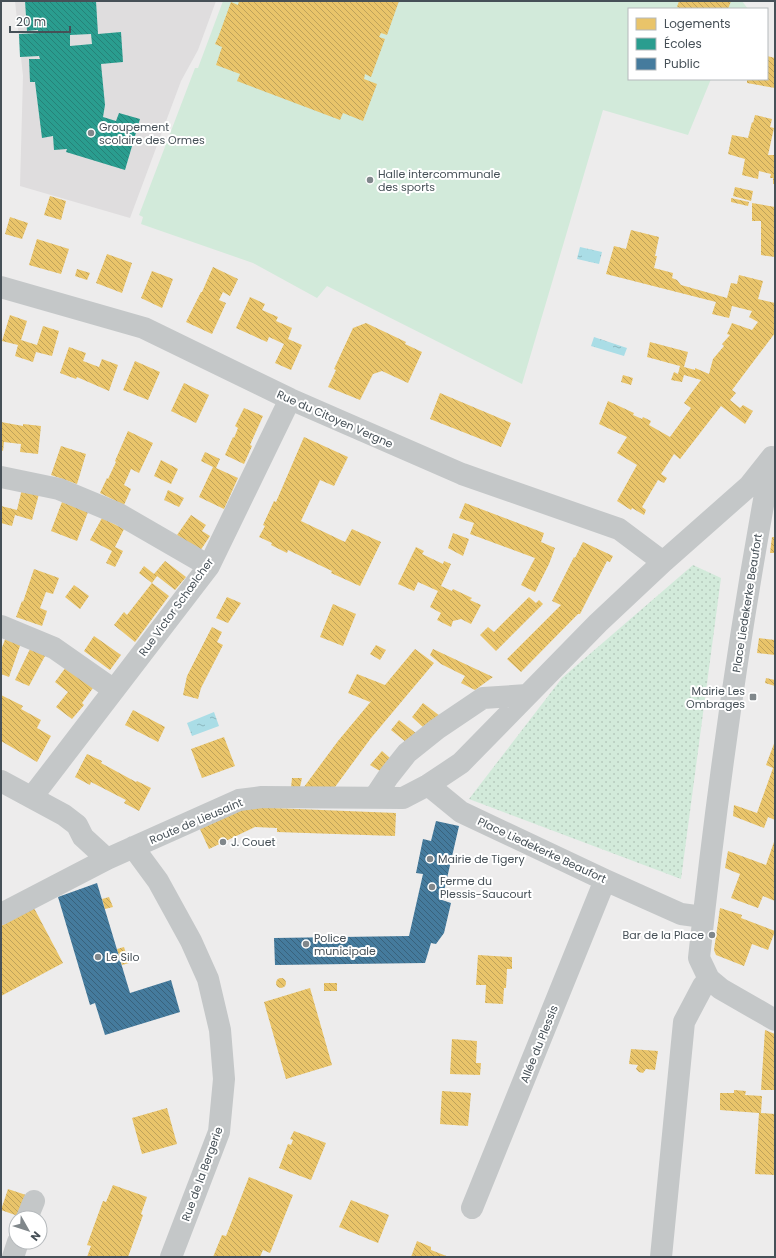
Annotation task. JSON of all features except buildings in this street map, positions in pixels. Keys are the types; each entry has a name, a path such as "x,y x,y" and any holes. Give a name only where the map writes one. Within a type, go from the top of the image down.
{"street":[{"name":"Rue du Citoyen Vergne","path":"1,287 144,328 290,399 462,474 619,529 663,562"},
{"name":"Rue Victor Schœlcher","path":"32,797 209,566 290,399"},
{"name":"Place Liedekerke Beaufort","path":"774,452 755,544 734,680 703,916 681,914 461,812 428,785 461,763 598,623 663,562 750,486 774,452"},
{"path":"1,477 59,489 119,514 209,566"},
{"path":"1,626 54,648 114,690"},
{"path":"374,798 407,753 437,729 483,698 527,696"},
{"path":"1,780 72,820 77,825 83,837 107,859"},
{"name":"Route de Lieusaint","path":"1,914 107,859 239,800 262,797 403,798 428,785"},
{"name":"Rue de la Bergerie","path":"133,847 158,881 191,941 208,979 220,1030 224,1079 219,1132 171,1257"},
{"name":"Allée du Plessis","path":"472,1208 605,880"},
{"path":"703,916 699,958 709,979 720,989 775,1020"},
{"path":"661,1257 684,1022 703,986 709,979"}],"shaded area":[{"name":"Groupement scolaire des Ormes","path":"15,1 216,1 198,50 181,81 130,218 20,186 23,76"}],"green space":[{"name":"Halle intercommunale des sports","path":"223,1 742,1 747,8 628,8 628,80 711,80 688,135 603,110 522,384 327,286 317,298 253,263 141,224 143,217 139,215 195,68 198,68"},
{"path":"693,565 721,578 681,879 469,799 562,678"}],"water":[{"path":"580,247 602,252 599,264 577,259"},
{"path":"594,337 627,348 624,356 591,346"},
{"path":"214,712 219,726 192,736 187,723"}],"place":[{"name":"Groupement scolaire des Ormes","path":"91,133"},
{"name":"Halle intercommunale des sports","path":"370,180"},
{"name":"Mairie Les Ombrages","path":"753,697"},
{"name":"J. Couet","path":"223,842"},
{"name":"Mairie de Tigery","path":"430,859"},
{"name":"Ferme du Plessis-Saucourt","path":"432,887"},
{"name":"Bar de la Place","path":"712,935"},
{"name":"Police municipale","path":"306,944"},
{"name":"Le Silo","path":"98,957"}]}
